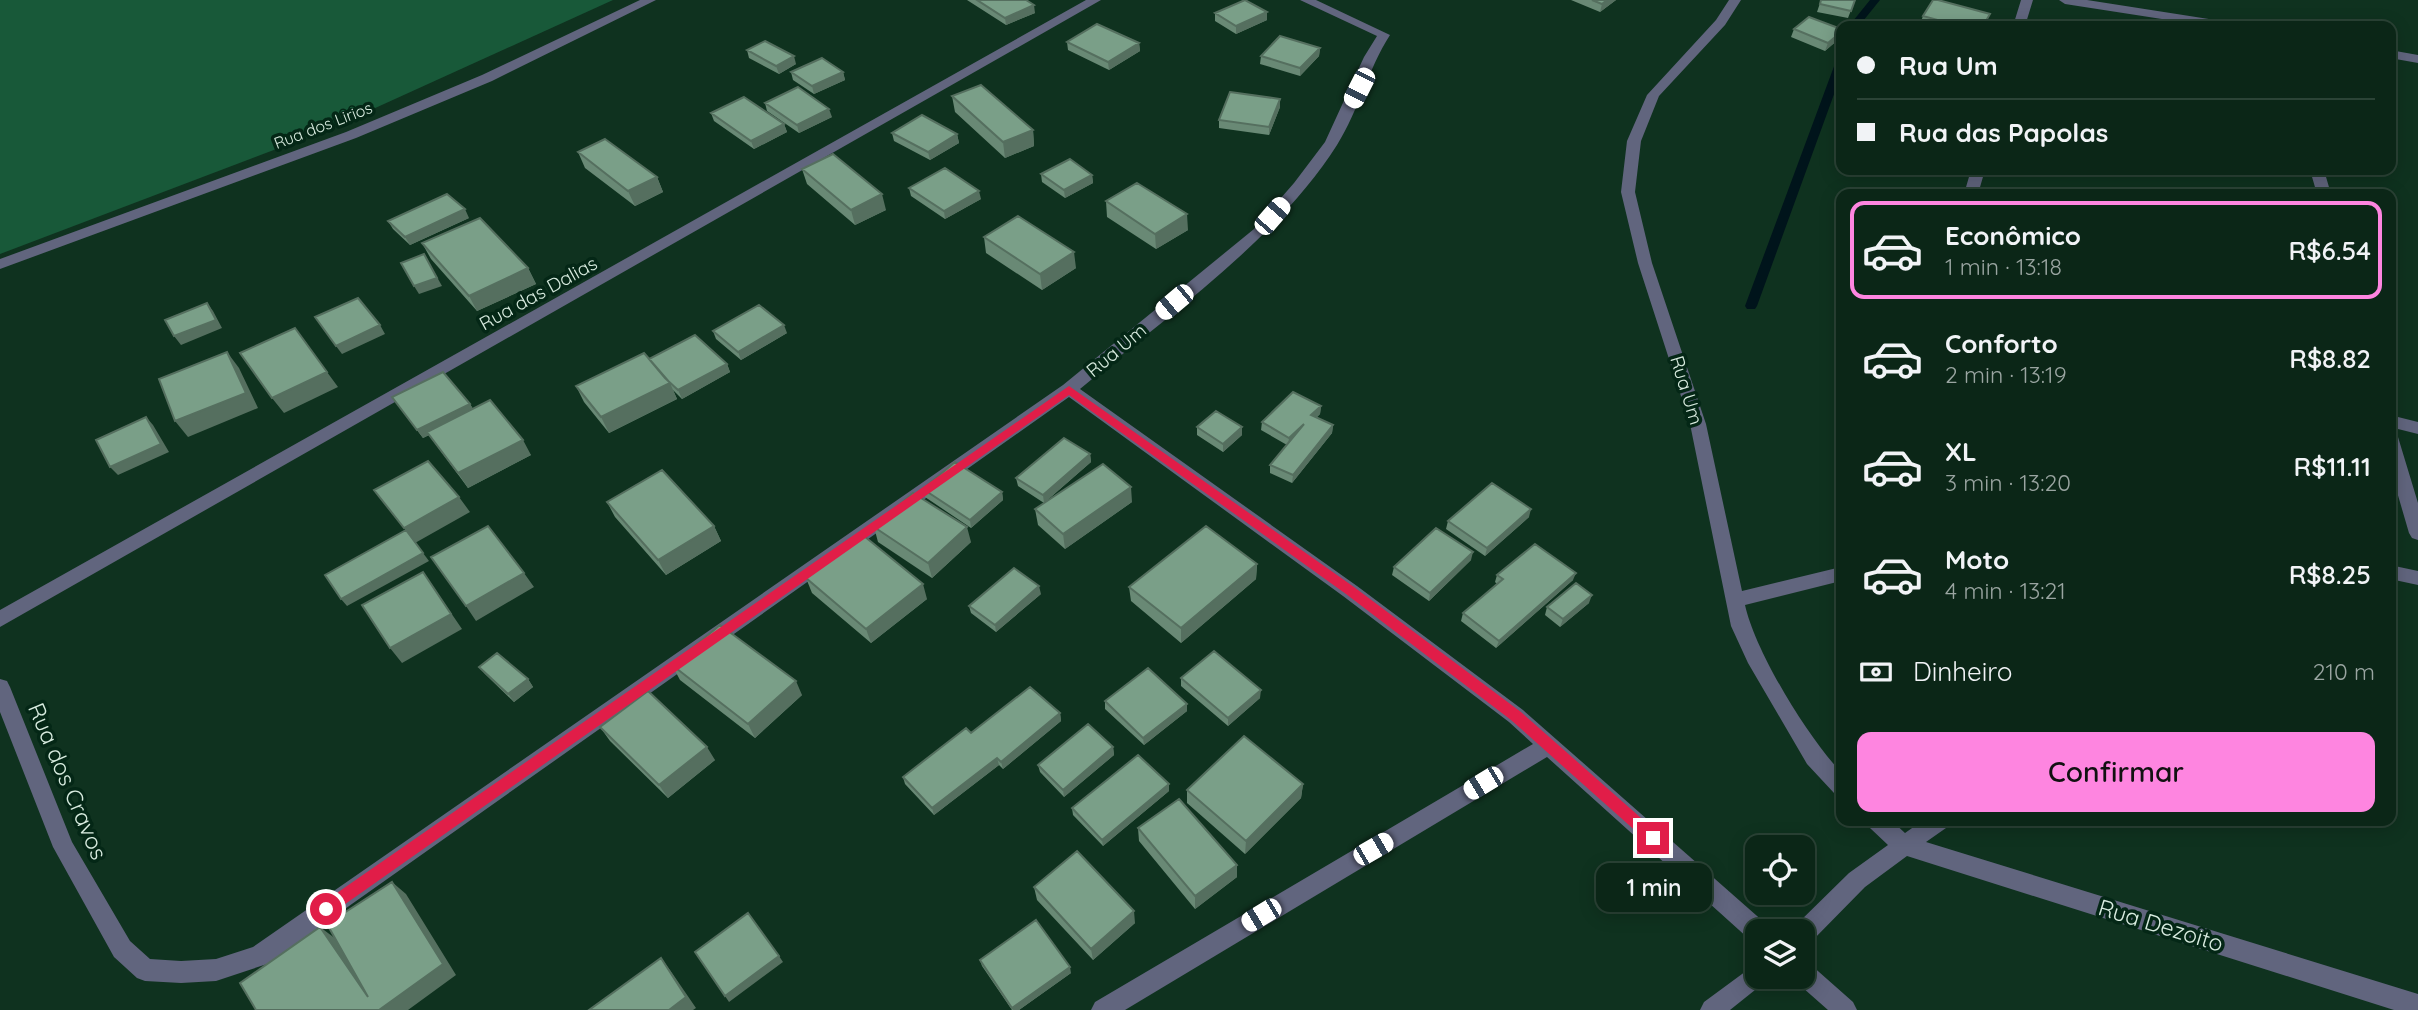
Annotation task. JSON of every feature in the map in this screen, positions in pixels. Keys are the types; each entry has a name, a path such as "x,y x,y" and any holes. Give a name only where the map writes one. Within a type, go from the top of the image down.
{"street":[{"name":"Rua dos Lirios","path":"0,264 351,135 487,78 650,0"},
{"name":"Rua das Dalias","path":"0,619 1095,0"},
{"name":"Rua Um","path":"259,956 1069,389 1259,232 1299,187 1331,143 1359,88 1370,57 1384,35 1306,0"},
{"name":"Rua Um","path":"1735,0 1721,22 1653,95 1634,141 1628,192 1645,263 1698,424 1740,626 1814,758 1836,781"},
{"path":"2021,21 2027,0"},
{"path":"2065,0 2197,21"},
{"path":"2396,55 2418,59"},
{"path":"1069,389 1350,591 1516,716 1745,920"},
{"path":"2396,422 2418,428"},
{"path":"2396,458 2418,533"},
{"path":"2396,574 2418,579"},
{"path":"1735,600 1836,575"},
{"name":"Rua dos Cravos","path":"0,687 64,847 122,949 145,970 181,972 216,970 259,956"},
{"path":"1103,1010 1549,744"},
{"path":"1882,826 1903,845"},
{"path":"1815,922 1857,880 1932,826"},
{"name":"Rua Dezoito","path":"1903,845 2418,1006"},
{"path":"1815,983 1845,1010"},
{"path":"1712,1010 1745,984"}],"green space":[{"path":"0,0 613,0 329,129 0,254"}],"building":[{"path":"977,0 1026,0 1034,5 1005,18"},
{"path":"1245,0 1267,12 1236,26 1215,13"},
{"path":"1821,0 1855,0 1851,11 1820,4"},
{"path":"1933,0 1990,14 1986,21 1941,21 1923,16"},
{"path":"1809,17 1836,27 1836,36 1828,43 1794,29"},
{"path":"1097,24 1139,43 1108,62 1067,42"},
{"path":"1280,36 1320,48 1300,68 1261,56"},
{"path":"765,41 794,56 776,66 747,50"},
{"path":"822,58 843,72 812,86 791,72"},
{"path":"981,85 1033,130 1003,142 952,96"},
{"path":"798,87 829,109 797,125 765,103"},
{"path":"1230,92 1280,99 1269,127 1219,120"},
{"path":"744,97 784,124 751,141 711,113"},
{"path":"922,115 957,134 928,152 892,133"},
{"path":"605,139 657,177 628,191 578,152"},
{"path":"833,154 882,194 851,210 802,169"},
{"path":"1070,159 1092,175 1064,190 1041,174"},
{"path":"945,168 979,191 944,211 909,188"},
{"path":"1137,183 1187,214 1155,234 1106,201"},
{"path":"447,194 465,209 405,237 388,221"},
{"path":"1018,216 1074,252 1040,274 984,237"},
{"path":"480,218 528,268 469,296 422,243"},
{"path":"424,254 437,278 414,286 401,263"},
{"path":"358,298 380,325 336,346 315,317"},
{"path":"207,303 216,320 174,336 165,320"},
{"path":"759,305 784,325 738,352 713,331"},
{"path":"295,328 327,372 272,398 240,353"},
{"path":"695,335 727,364 678,390 649,359"},
{"path":"227,352 246,393 175,421 159,379"},
{"path":"644,353 670,383 601,417 576,386"},
{"path":"443,372 470,404 417,430 392,397"},
{"path":"1293,392 1321,406 1311,415 1333,425 1293,475 1270,465 1304,424 1289,438 1262,422"},
{"path":"490,400 523,440 458,473 427,432"},
{"path":"1216,411 1242,427 1223,444 1197,427"},
{"path":"146,417 161,444 110,467 96,440"},
{"path":"1064,438 1090,454 1043,495 1016,478"},
{"path":"428,461 459,497 404,528 374,490"},
{"path":"955,462 1002,492 970,520 923,489"},
{"path":"1103,464 1131,487 1063,534 1035,509"},
{"path":"662,470 714,526 658,560 607,502"},
{"path":"1492,483 1531,509 1487,548 1448,521"},
{"path":"913,493 967,527 928,563 874,527"},
{"path":"488,526 524,573 466,606 431,557"},
{"path":"1206,526 1257,564 1181,628 1129,587"},
{"path":"1436,528 1473,552 1430,593 1394,567"},
{"path":"406,530 423,553 341,599 325,575"},
{"path":"864,536 923,584 866,629 806,578"},
{"path":"1535,544 1576,573 1499,641 1463,613 1503,579 1497,575"},
{"path":"1014,568 1039,586 995,625 969,606"},
{"path":"423,572 451,614 390,648 362,605"},
{"path":"1576,583 1592,595 1563,619 1547,607"},
{"path":"720,625 796,681 748,724 672,665"},
{"path":"1214,651 1261,690 1228,718 1181,678"},
{"path":"497,653 528,679 508,694 479,667"},
{"path":"1148,668 1187,704 1143,738 1105,701"},
{"path":"1030,687 1060,713 1001,762 997,758 932,808 903,777 966,728 971,733"},
{"path":"648,691 707,747 659,785 600,727"},
{"path":"1088,724 1113,747 1063,790 1038,765"},
{"path":"1244,736 1303,784 1246,841 1187,790"},
{"path":"1138,755 1169,784 1102,840 1072,808"},
{"path":"1179,799 1237,865 1195,896 1138,828"},
{"path":"1077,851 1134,911 1091,949 1034,887"},
{"path":"392,882 443,964 379,1010 256,1010 240,983 320,927 368,997 327,924"},
{"path":"748,913 779,956 725,996 695,952"},
{"path":"1036,920 1070,967 1012,1008 980,960"},
{"path":"661,958 686,997 669,1010 589,1010"}],"waterway":[{"path":"1858,21 1875,0"},
{"path":"1751,306 1836,75"}],"route":[{"path":"326,909 1069,389 1350,591 1516,716 1653,838"}]}
